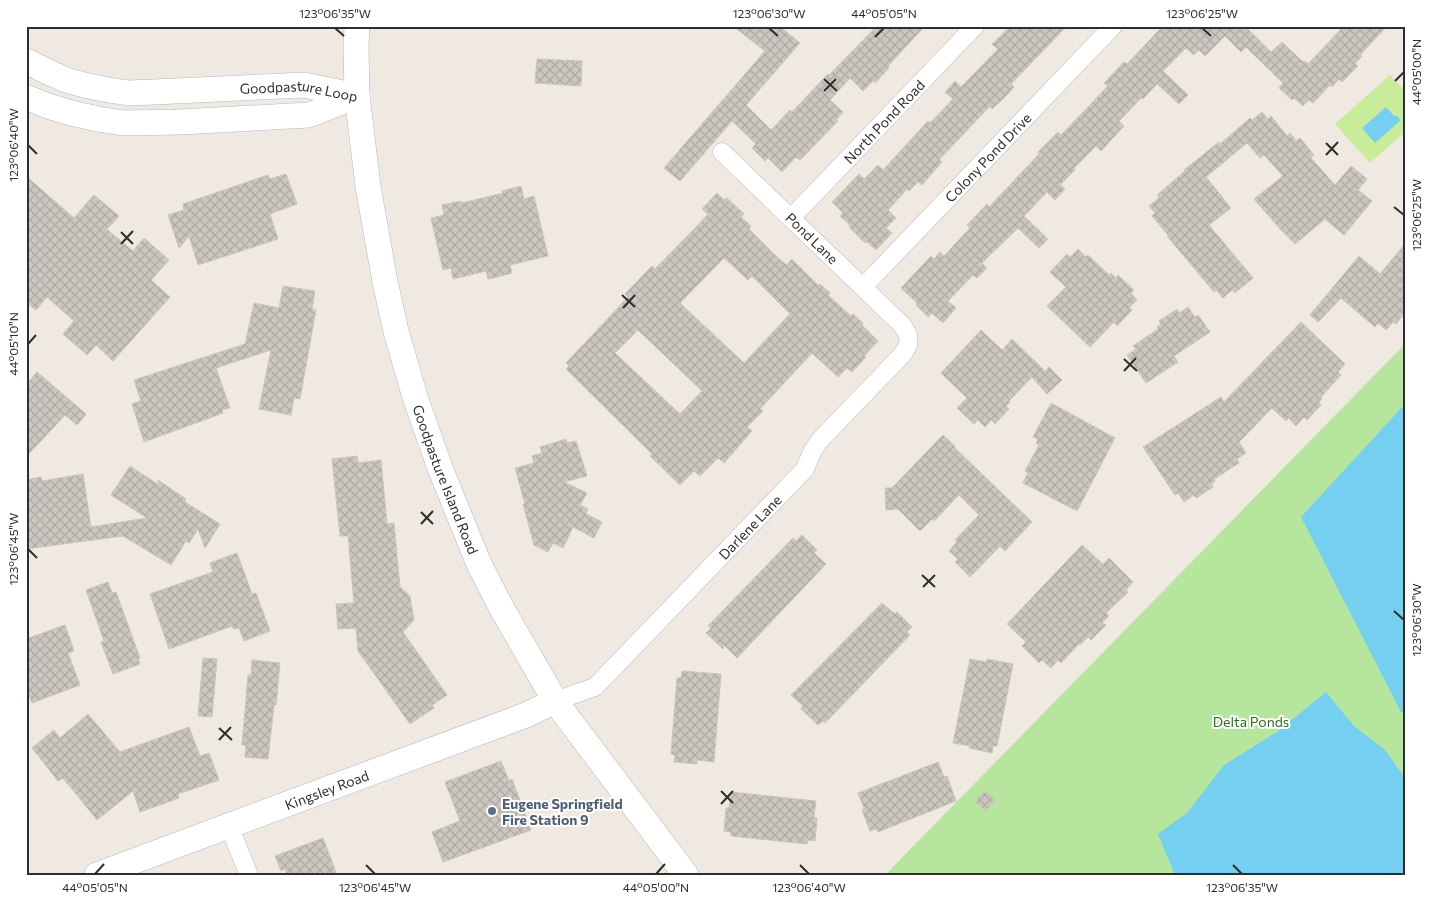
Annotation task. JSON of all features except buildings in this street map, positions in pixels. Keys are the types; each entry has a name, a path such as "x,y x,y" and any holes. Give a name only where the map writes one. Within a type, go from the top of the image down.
{"street":[{"name":"Goodpasture Island Road","path":"357,26 357,96 368,186 385,282 396,331 415,397 440,468 479,564 554,701 686,875"},
{"name":"North Pond Road","path":"791,218 975,26"},
{"name":"Colony Pond Drive","path":"863,287 1112,26"},
{"name":"Goodpasture Loop","path":"26,61 66,80 122,92 304,85 357,96"},
{"name":"Goodpasture Loop","path":"26,97 71,113 98,119 133,123 309,115 357,96"},
{"name":"Pond Lane","path":"722,152 902,325"},
{"name":"Darlene Lane","path":"554,701 595,687 805,470 812,452 820,440 905,351 909,338 902,325"},
{"name":"Kingsley Road","path":"97,875 526,715 554,701"},
{"path":"230,826 248,875"}],"green space":[{"path":"1390,75 1405,91 1405,132 1370,163 1335,124"},
{"name":"Delta Ponds","path":"1405,344 1405,875 885,875"}],"water":[{"path":"1386,107 1394,116 1396,115 1401,120 1375,143 1362,128"},
{"path":"1405,404 1405,713 1401,712 1301,517"},
{"path":"1326,692 1354,726 1385,750 1405,778 1405,875 1175,875 1158,834 1187,813 1224,765 1277,732"}],"place":[{"name":"Eugene Springfield Fire Station 9","path":"492,811"}]}
